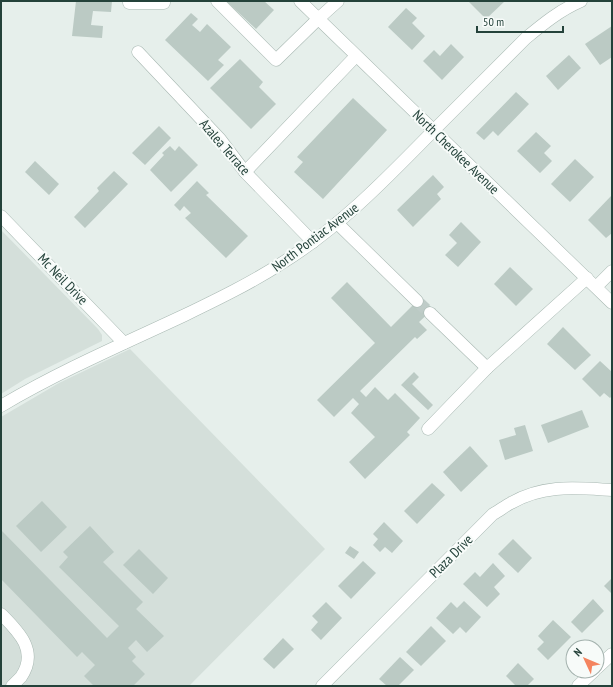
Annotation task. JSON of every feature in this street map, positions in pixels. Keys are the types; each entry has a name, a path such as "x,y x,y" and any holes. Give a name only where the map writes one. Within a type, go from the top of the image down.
{"street":[{"path":"129,1 129,3 164,3 164,1"},
{"path":"217,1 276,60 338,1"},
{"name":"North Cherokee Avenue","path":"300,1 612,303"},
{"name":"North Pontiac Avenue","path":"1,406 47,380 230,293 262,276 313,242 379,186 526,38 542,24 581,1"},
{"name":"Azalea Terrace","path":"138,52 220,140 245,172 313,242"},
{"path":"245,172 356,56"},
{"name":"Mc Neil Drive","path":"1,216 124,343"},
{"path":"337,223 417,301"},
{"path":"596,287 612,271"},
{"path":"428,429 487,368 586,278"},
{"path":"430,312 487,368"},
{"name":"Plaza Drive","path":"322,686 493,514 511,502 530,494 569,488 612,490"},
{"path":"1,614 19,633 25,644 28,655 26,666 21,676 12,686"},
{"path":"578,686 585,679"}],"shaded area":[{"path":"1,230 98,329 102,335 102,341 25,379 1,394"},
{"path":"130,349 325,549 189,686 1,686 1,417 59,383"}],"building":[{"path":"76,1 112,1 111,12 93,11 91,25 103,26 102,38 72,36"},
{"path":"226,1 264,1 274,10 256,29"},
{"path":"468,1 505,1 486,19"},
{"path":"406,8 417,18 412,23 425,36 412,50 388,27"},
{"path":"191,13 198,19 192,25 200,32 207,24 231,47 218,60 224,65 208,81 165,40"},
{"path":"612,26 612,57 600,65 585,44"},
{"path":"451,44 464,57 442,80 423,61 434,50 440,56"},
{"path":"569,55 581,68 558,90 546,76"},
{"path":"240,59 263,82 259,87 276,104 251,129 210,88"},
{"path":"516,92 529,104 498,136 493,131 484,140 476,133"},
{"path":"353,98 387,130 323,199 294,172 303,162 297,157"},
{"path":"159,126 171,138 145,165 132,153"},
{"path":"536,132 551,146 544,153 552,161 540,173 517,151"},
{"path":"170,146 175,151 179,146 198,165 171,192 150,170 164,155 162,153"},
{"path":"575,159 594,177 570,202 551,184"},
{"path":"35,161 59,184 49,195 25,172"},
{"path":"114,171 128,184 85,228 74,217 99,191 97,188"},
{"path":"433,175 444,187 437,194 441,199 413,227 397,210"},
{"path":"197,181 209,193 206,195 248,236 226,258 185,218 191,213 184,206 180,211 174,205"},
{"path":"612,195 612,233 606,238 588,220"},
{"path":"461,222 481,242 458,267 445,255 457,243 449,235"},
{"path":"510,267 533,289 516,306 494,284"},
{"path":"347,282 391,327 421,297 433,309 419,322 427,330 417,339 415,337 360,391 366,397 375,387 388,400 395,393 420,418 407,432 410,435 365,479 349,462 375,437 351,413 359,404 353,398 334,417 317,400 375,343 331,298"},
{"path":"563,327 591,355 575,370 547,344"},
{"path":"600,361 612,372 612,396 610,398 604,393 600,397 582,379"},
{"path":"414,372 419,377 412,384 433,405 428,410 401,385"},
{"path":"582,410 589,427 548,443 541,425"},
{"path":"525,425 533,451 505,460 499,440 516,435 514,428"},
{"path":"470,446 488,466 461,492 443,472"},
{"path":"432,483 445,495 417,524 404,511"},
{"path":"42,501 67,527 41,552 16,526"},
{"path":"384,522 403,541 392,553 385,547 380,552 373,545 378,539 373,534"},
{"path":"90,526 114,552 103,562 143,602 136,609 164,636 147,652 136,640 128,648 136,657 132,661 145,674 133,686 94,686 84,676 95,665 82,652 77,657 1,579 1,530 107,638 119,626 59,567 68,557 63,552"},
{"path":"513,539 532,558 518,573 498,554"},
{"path":"350,546 359,552 354,559 345,553"},
{"path":"139,549 168,578 153,594 123,565"},
{"path":"363,561 376,573 351,599 338,586"},
{"path":"493,563 505,576 494,587 500,594 487,607 463,584 475,572 480,577"},
{"path":"612,578 612,594 604,586"},
{"path":"593,599 604,611 582,633 571,622"},
{"path":"464,601 481,617 466,633 460,627 453,634 436,618 451,602 457,608"},
{"path":"326,602 342,618 321,640 311,630 318,622 312,616"},
{"path":"553,620 571,637 569,639 565,639 565,643 548,660 537,649 544,642 538,636"},
{"path":"431,626 446,641 421,666 406,652"},
{"path":"283,638 294,649 274,669 263,659"},
{"path":"400,657 414,670 398,686 387,686 379,679"},
{"path":"518,663 534,679 527,686 516,686 506,676"}],"tunnel":[{"path":"417,301 430,313"}]}
